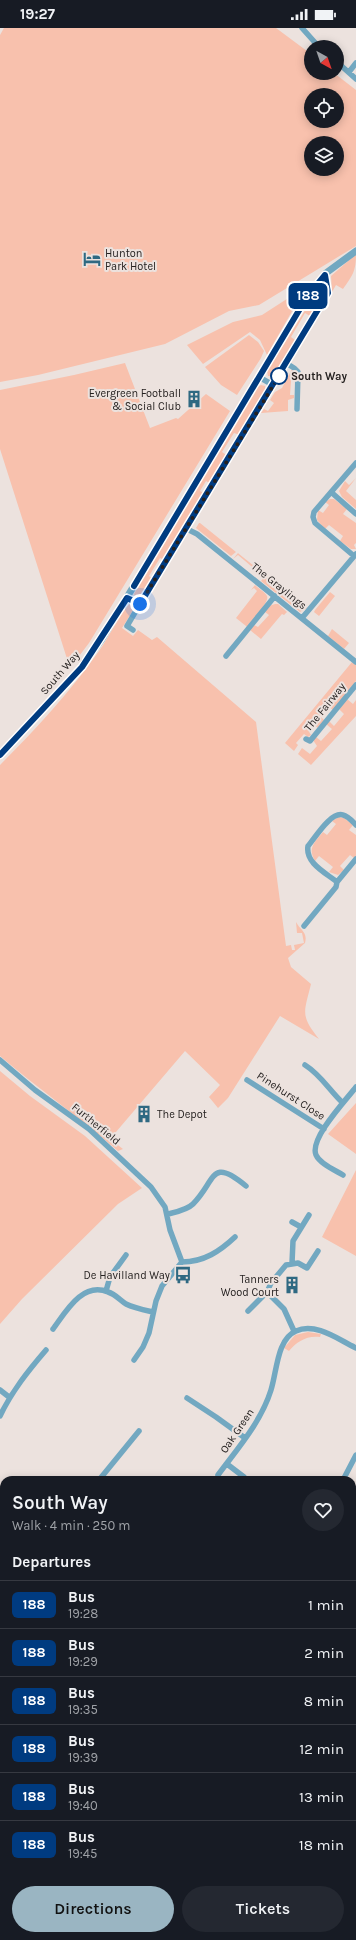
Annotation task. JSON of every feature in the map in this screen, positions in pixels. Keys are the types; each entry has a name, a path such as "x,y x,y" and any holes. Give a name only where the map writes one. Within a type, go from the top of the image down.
{"street":[{"path":"302,28 313,40"},
{"path":"349,72 356,63"},
{"path":"344,68 356,79"},
{"name":"South Way","path":"0,755 82,667 127,598 307,297 330,268 356,251"},
{"path":"133,630 127,626 328,293 325,275"},
{"path":"292,288 307,297"},
{"path":"286,363 298,372 296,409"},
{"path":"260,377 273,385"},
{"path":"302,618 355,555 317,525 314,520 314,512 356,463"},
{"path":"331,492 356,514"},
{"name":"The Graylings","path":"187,528 197,534 356,662"},
{"path":"226,656 275,596"},
{"path":"127,598 140,604"},
{"name":"The Fairway","path":"310,742 356,685"},
{"path":"337,882 313,863 308,855 308,846 330,819 336,815 345,815 356,824"},
{"path":"304,926 356,859"},
{"name":"Furtherfield","path":"0,1060 36,1090 89,1129 139,1174 159,1198 168,1214 170,1230 182,1262"},
{"path":"306,1065 323,1080 334,1096 343,1103"},
{"name":"Pinehurst Close","path":"247,1080 324,1129"},
{"path":"343,1175 326,1165 316,1156 316,1144 324,1129 356,1087"},
{"path":"168,1214 188,1208 194,1204 214,1176 220,1172 232,1174 246,1186"},
{"path":"292,1263 293,1241 309,1215"},
{"path":"292,1222 301,1227"},
{"path":"134,1360 143,1348 149,1333 153,1312 162,1286 182,1262 206,1258 218,1252 235,1237"},
{"path":"248,1311 267,1292 271,1283 286,1265 292,1263 307,1268 318,1251"},
{"path":"106,1291 110,1277 126,1255"},
{"path":"53,1329 78,1297 89,1292 106,1291 126,1304 153,1312"},
{"path":"267,1292 284,1309 294,1331 312,1329 327,1334 356,1348"},
{"name":"Oak Green","path":"218,1475 255,1425 269,1395 283,1343 294,1331"},
{"path":"0,1416 9,1397 46,1350"},
{"path":"0,1390 9,1397"},
{"path":"187,1398 245,1438"},
{"path":"102,1476 139,1431"},
{"path":"345,1476 356,1455"},
{"path":"226,1464 243,1476"}],"shaded area":[{"path":"4,28 276,28 304,49 304,80 343,80 356,90 356,246 259,305 229,311 165,344 38,375 0,382 0,35"},
{"path":"356,254 355,269 349,280 343,289 336,285 332,292 331,276"},
{"path":"322,287 325,290 324,292 310,316 305,313 291,337 295,340 274,376 268,376 267,371 319,288"},
{"path":"293,295 299,299 267,355 260,340 250,332 203,364 187,345 233,322 262,315"},
{"path":"249,335 258,342 264,351 237,395 221,385 205,367"},
{"path":"125,363 150,428 176,418 178,419 206,394 230,411 89,643 70,668 0,449 0,390"},
{"path":"292,369 296,373 296,381 291,381 290,395 294,395 294,398 288,400 288,411 261,413 264,409 268,411 274,403 270,400 275,392 282,388"},
{"path":"261,385 265,386 266,392 240,435 234,433 222,452 228,456 211,484 206,481 200,491 204,493 164,560 160,558 149,576 153,579 142,598 137,599 134,594 257,387"},
{"path":"356,478 346,491 356,500 356,509 342,497 339,491 345,481 349,485"},
{"path":"330,499 334,499 347,509 343,514 356,523 356,543 354,545 356,549 351,549 340,541 343,536 329,525 325,529 317,520 318,510 323,513 329,505 325,502"},
{"path":"199,523 236,552 231,556 196,528"},
{"path":"238,553 307,608 300,612 261,581 264,577 238,555 233,559"},
{"path":"255,585 267,596 267,599 263,607 247,627 236,618 257,591 254,588 251,590"},
{"path":"330,592 335,596 319,616 314,612"},
{"path":"130,604 134,606 134,609 122,628 133,636 138,630 152,640 157,637 256,722 286,946 291,945 292,950 295,950 294,945 304,943 302,933 297,933 296,922 303,931 306,939 305,943 288,958 291,967 311,984 305,1013 306,1019 319,1039 280,1016 228,1098 218,1108 209,1097 220,1085 185,1051 110,1139 123,1149 118,1151 0,1056 0,765 64,696 88,666 123,612"},
{"path":"278,604 287,612 284,615 282,614 261,639 250,630 254,625 258,627 269,615 265,612 269,606"},
{"path":"332,629 349,643 344,649 328,636"},
{"path":"352,662 356,665 356,681 333,710 328,706 320,716 324,720 318,728 313,724 308,730 311,735 308,737 304,734 296,743 298,745 294,751 285,743"},
{"path":"347,699 353,704 356,700 356,716 311,765 298,754 302,748 310,754 317,746 313,740 316,737 321,741 332,729 326,724 329,721 334,726 344,714 339,709"},
{"path":"339,817 344,818 353,825 349,830 356,835 356,856 354,858 350,855 340,866 344,870 338,875 329,872 333,867 319,856 315,861 312,849 313,845 323,832 327,835 336,824 332,821"},
{"path":"0,1071 30,1096 85,1136 142,1188 118,1204 22,1299 0,1324"},
{"path":"356,1103 356,1154 328,1134"},
{"path":"356,1170 356,1256 322,1237"},
{"path":"308,1332 321,1334 320,1337 311,1337 302,1340 289,1351 284,1348 295,1335"}],"bus line":[{"name":"188","path":"0,755 82,667 102,639 127,598 140,604 328,293 325,275 307,297 134,586"}],"place":[{"name":"Hunton Park Hotel","path":"92,259"},
{"name":"South Way","path":"279,376"},
{"name":"Evergreen Football & Social Club","path":"194,399"},
{"name":"The Depot","path":"144,1114"},
{"name":"De Havilland Way","path":"183,1275"},
{"name":"Tanners Wood Court","path":"292,1285"}],"route":[{"path":"140,604 279,376"}]}
